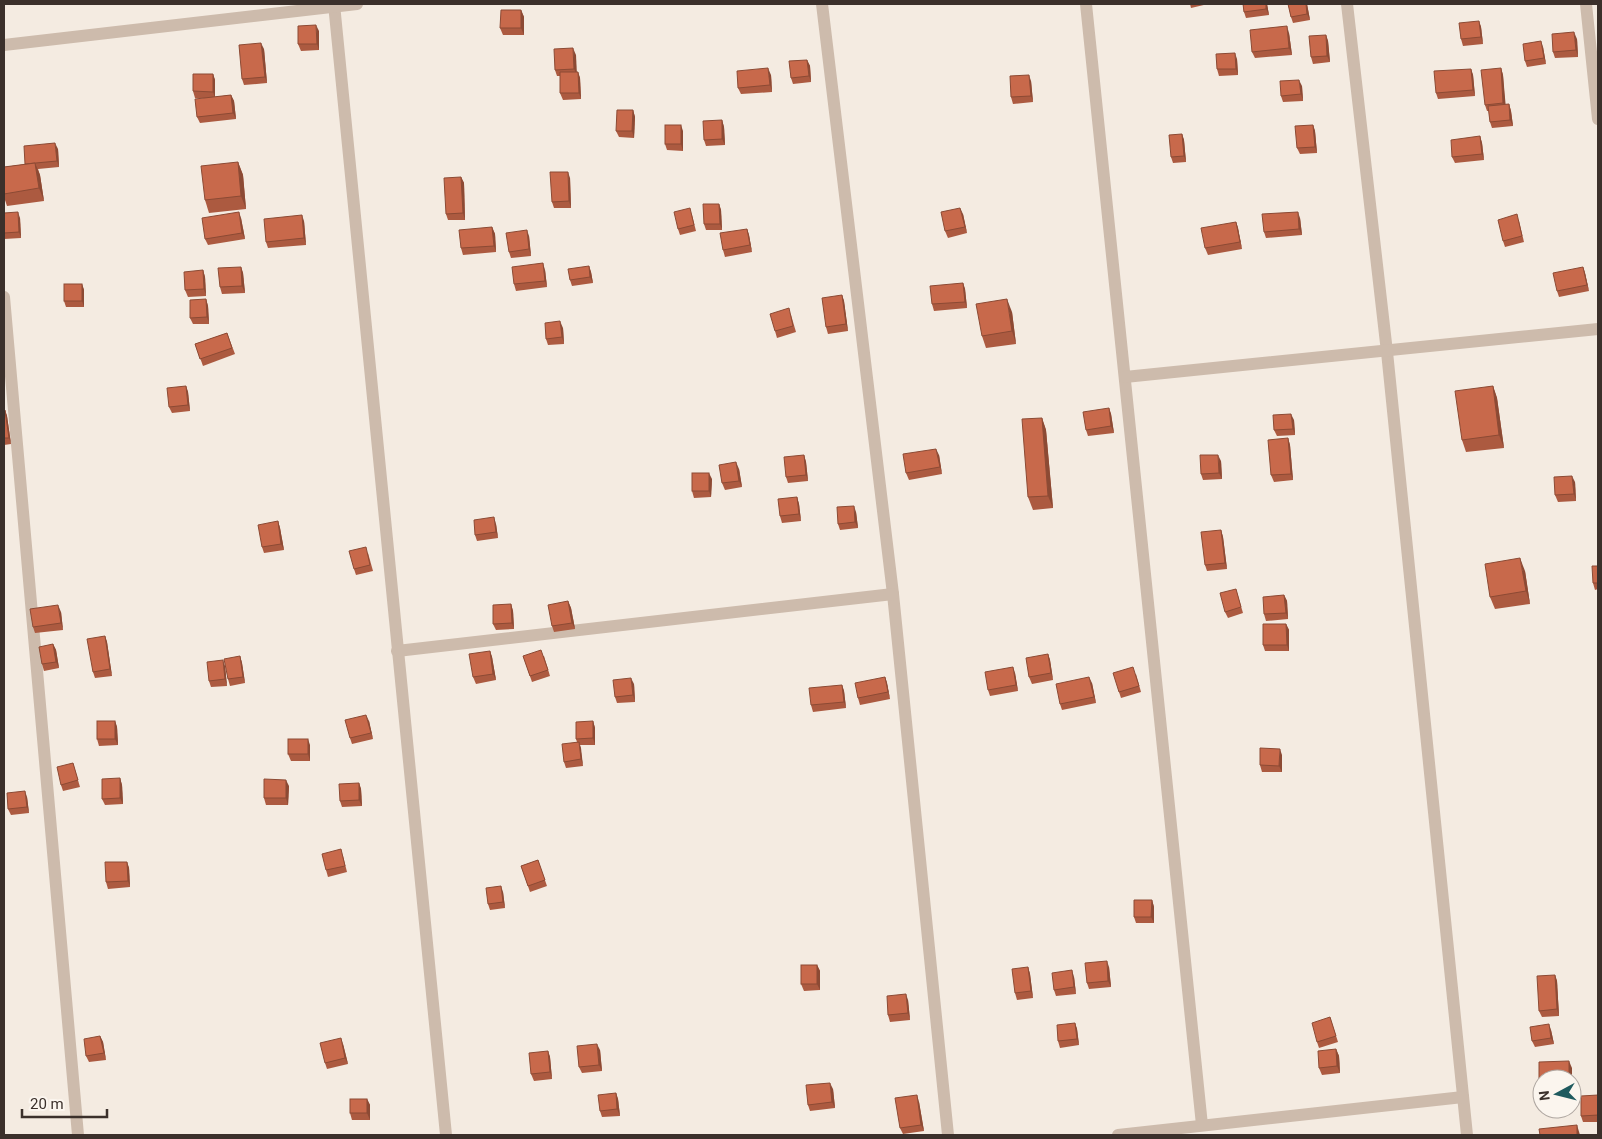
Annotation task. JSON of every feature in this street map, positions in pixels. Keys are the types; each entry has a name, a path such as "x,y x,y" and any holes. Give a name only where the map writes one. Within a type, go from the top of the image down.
{"street":[{"path":"4,45 334,5 358,4"},
{"path":"822,4 893,594 948,1135"},
{"path":"1086,4 1202,1125"},
{"path":"1347,4 1387,352 1467,1135"},
{"path":"1586,4 1598,119"},
{"path":"334,5 446,1135"},
{"path":"4,297 78,1135"},
{"path":"1125,378 1598,329"},
{"path":"398,651 893,594"},
{"path":"1118,1135 1463,1097"}],"building":[{"path":"1243,4 1266,4 1266,9 1244,12"},
{"path":"1288,4 1306,4 1307,14 1291,17"},
{"path":"501,10 521,10 521,28 500,28"},
{"path":"1479,21 1481,37 1461,39 1459,23"},
{"path":"316,25 317,44 298,44 298,26"},
{"path":"1287,26 1289,48 1252,52 1250,30"},
{"path":"1574,32 1576,50 1553,52 1552,34"},
{"path":"1326,35 1327,56 1311,57 1309,36"},
{"path":"1541,41 1544,58 1525,61 1523,44"},
{"path":"261,43 265,77 242,79 239,45"},
{"path":"573,48 574,69 555,70 554,49"},
{"path":"1235,53 1236,69 1217,69 1216,54"},
{"path":"807,60 809,76 791,78 789,61"},
{"path":"768,68 770,85 738,88 737,71"},
{"path":"1501,68 1503,103 1485,105 1481,70"},
{"path":"1471,69 1473,90 1436,93 1434,71"},
{"path":"560,72 578,72 579,93 560,93"},
{"path":"193,74 213,74 213,92 193,91"},
{"path":"1029,75 1031,96 1011,97 1010,76"},
{"path":"1299,80 1301,94 1281,96 1280,81"},
{"path":"231,95 233,113 197,117 195,99"},
{"path":"1509,104 1510,120 1490,122 1488,106"},
{"path":"617,110 633,110 632,131 616,131"},
{"path":"722,120 722,139 704,140 703,121"},
{"path":"665,125 681,125 681,144 665,144"},
{"path":"1313,125 1315,147 1297,148 1295,126"},
{"path":"1182,134 1184,156 1171,157 1169,135"},
{"path":"1480,136 1482,154 1452,157 1451,140"},
{"path":"55,143 57,161 25,164 24,146"},
{"path":"238,162 241,196 205,200 201,166"},
{"path":"35,163 39,188 4,194 4,167"},
{"path":"550,172 568,172 569,201 552,202"},
{"path":"461,177 463,213 446,214 444,178"},
{"path":"703,204 719,204 720,224 704,224"},
{"path":"690,208 694,225 678,229 674,212"},
{"path":"960,208 965,227 945,231 941,212"},
{"path":"18,212 19,232 4,233 4,213"},
{"path":"239,212 242,233 205,239 202,218"},
{"path":"1298,212 1299,229 1264,232 1262,214"},
{"path":"1517,214 1522,236 1503,241 1498,220"},
{"path":"302,215 304,238 266,242 264,219"},
{"path":"1236,222 1240,242 1205,248 1201,228"},
{"path":"492,227 494,246 461,248 459,230"},
{"path":"747,229 750,245 723,250 720,233"},
{"path":"527,230 529,249 509,252 506,233"},
{"path":"543,263 545,281 514,284 512,267"},
{"path":"589,266 590,277 570,280 568,269"},
{"path":"241,267 242,286 220,287 218,268"},
{"path":"1583,267 1587,285 1557,291 1553,273"},
{"path":"203,270 204,289 185,290 184,272"},
{"path":"963,283 965,302 932,304 930,286"},
{"path":"64,284 82,284 82,301 64,301"},
{"path":"842,295 846,324 826,327 822,298"},
{"path":"206,299 207,317 190,318 190,300"},
{"path":"1007,299 1012,331 982,336 976,304"},
{"path":"789,308 793,326 775,331 770,314"},
{"path":"560,321 562,337 546,339 545,323"},
{"path":"227,333 232,348 200,359 195,344"},
{"path":"186,386 188,405 169,407 167,388"},
{"path":"1493,386 1499,435 1462,440 1455,391"},
{"path":"1109,408 1111,426 1086,430 1083,412"},
{"path":"5,410 9,438 4,438"},
{"path":"1291,414 1293,429 1274,430 1273,415"},
{"path":"1042,418 1048,496 1028,497 1022,419"},
{"path":"1288,438 1291,474 1271,475 1268,440"},
{"path":"936,449 940,467 906,473 903,454"},
{"path":"804,455 806,475 786,477 784,457"},
{"path":"1200,455 1218,455 1219,473 1201,474"},
{"path":"736,462 739,481 722,483 719,465"},
{"path":"692,473 709,473 709,491 692,491"},
{"path":"1572,476 1574,494 1555,495 1554,477"},
{"path":"797,497 799,514 780,516 778,499"},
{"path":"854,506 855,522 838,524 837,507"},
{"path":"494,517 496,532 475,535 474,520"},
{"path":"278,521 281,544 262,547 258,525"},
{"path":"1221,530 1225,563 1205,565 1201,532"},
{"path":"366,547 370,565 354,569 349,551"},
{"path":"1520,558 1526,591 1490,597 1485,564"},
{"path":"1592,566 1598,566 1598,583 1593,583"},
{"path":"1236,589 1241,607 1225,612 1220,593"},
{"path":"1284,595 1286,613 1264,614 1263,597"},
{"path":"568,601 572,623 552,626 548,605"},
{"path":"511,604 512,623 493,624 493,605"},
{"path":"58,605 61,623 33,627 30,609"},
{"path":"1263,624 1286,624 1287,645 1263,645"},
{"path":"105,636 110,669 93,672 87,639"},
{"path":"53,644 56,662 42,664 39,647"},
{"path":"541,650 548,670 530,676 523,656"},
{"path":"490,651 493,674 473,677 469,654"},
{"path":"1048,654 1051,673 1029,677 1026,658"},
{"path":"240,656 243,677 228,679 224,659"},
{"path":"223,660 225,679 209,681 207,662"},
{"path":"1013,667 1016,685 988,690 985,672"},
{"path":"1133,667 1139,686 1119,692 1113,673"},
{"path":"885,677 888,692 858,698 855,683"},
{"path":"1089,677 1094,697 1060,704 1056,684"},
{"path":"631,678 633,695 615,697 613,680"},
{"path":"842,685 844,702 811,705 809,688"},
{"path":"366,715 371,733 350,738 345,720"},
{"path":"97,721 115,721 115,739 97,739"},
{"path":"593,721 593,738 576,739 576,722"},
{"path":"288,739 308,739 308,754 288,754"},
{"path":"579,742 581,759 564,762 562,744"},
{"path":"1260,748 1280,749 1279,766 1260,765"},
{"path":"73,763 78,780 61,785 57,767"},
{"path":"120,778 120,798 102,799 102,779"},
{"path":"264,779 286,780 286,798 264,798"},
{"path":"359,783 359,800 340,801 339,784"},
{"path":"25,791 27,807 8,809 7,793"},
{"path":"341,849 345,866 326,870 322,854"},
{"path":"538,860 545,880 528,886 521,866"},
{"path":"105,862 127,862 128,881 106,882"},
{"path":"501,886 503,902 488,904 486,888"},
{"path":"1134,900 1152,900 1151,917 1134,917"},
{"path":"1107,961 1108,981 1087,983 1085,963"},
{"path":"801,965 817,965 817,984 801,984"},
{"path":"1028,967 1031,991 1015,993 1012,969"},
{"path":"1072,970 1074,987 1054,990 1052,973"},
{"path":"1555,975 1557,1009 1539,1011 1537,976"},
{"path":"906,994 908,1013 888,1015 887,996"},
{"path":"1330,1017 1336,1036 1317,1042 1312,1023"},
{"path":"1075,1023 1077,1039 1058,1041 1057,1025"},
{"path":"1549,1024 1551,1038 1532,1041 1530,1027"},
{"path":"100,1036 104,1053 86,1056 84,1039"},
{"path":"341,1038 345,1058 325,1063 320,1043"},
{"path":"597,1044 599,1065 579,1067 577,1046"},
{"path":"1336,1049 1337,1066 1319,1068 1318,1051"},
{"path":"548,1051 550,1072 531,1074 529,1053"},
{"path":"1569,1061 1569,1069 1539,1069 1539,1062"},
{"path":"830,1083 832,1102 808,1105 806,1085"},
{"path":"616,1093 617,1109 600,1111 598,1095"},
{"path":"917,1095 921,1125 900,1128 895,1098"},
{"path":"1598,1095 1598,1115 1582,1116 1582,1096"},
{"path":"350,1099 367,1099 367,1113 350,1113"},
{"path":"1577,1125 1577,1135 1540,1135 1539,1129"}]}
